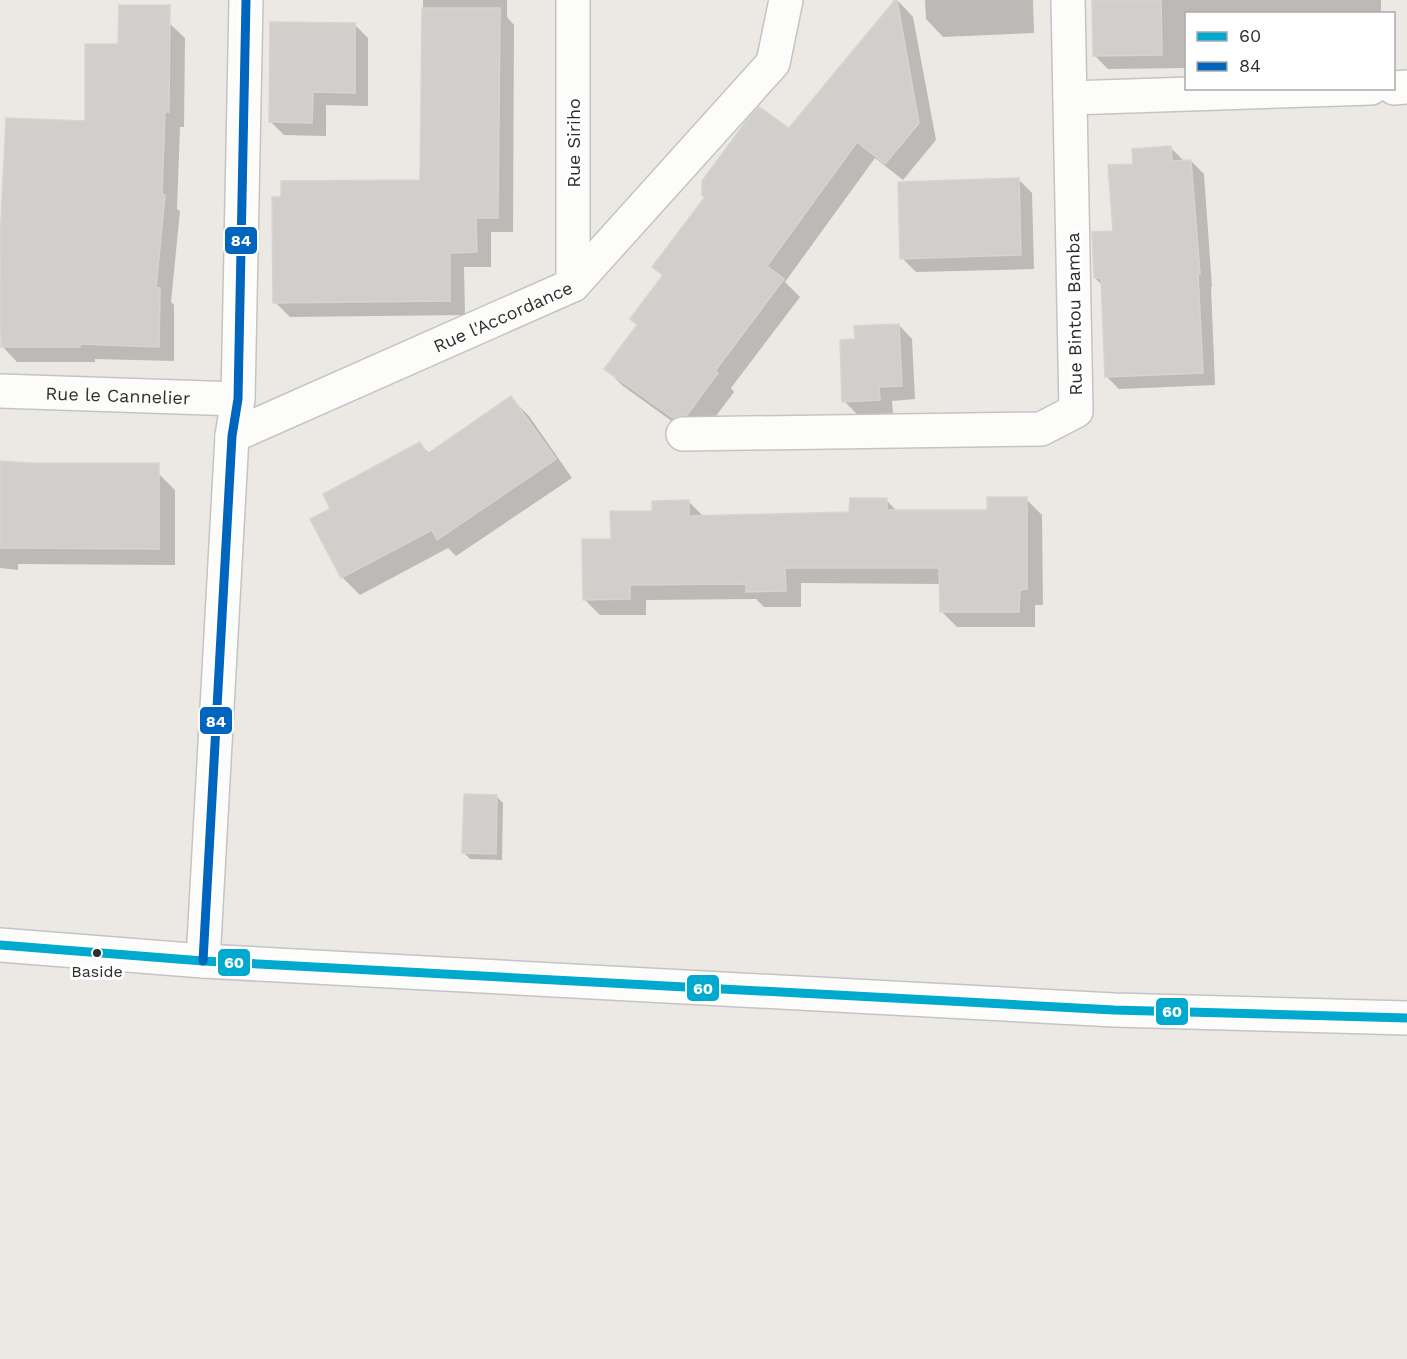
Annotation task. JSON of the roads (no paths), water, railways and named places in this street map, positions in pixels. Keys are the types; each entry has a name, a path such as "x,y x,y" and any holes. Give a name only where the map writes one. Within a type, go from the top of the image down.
{"street":[{"path":"203,961 232,436 238,399 246,0"},
{"name":"Rue Siriho","path":"573,0 573,285"},
{"name":"Rue l'Accordance","path":"232,436 573,285 773,63 786,0"},
{"name":"Rue Bintou Bamba","path":"683,434 1041,429 1076,411 1068,0"},
{"path":"1070,98 1311,90"},
{"name":"Rue le Cannelier","path":"0,391 238,399"},
{"path":"0,945 203,961 1114,1010 1407,1018"}],"place":[{"name":"Baside","path":"97,953"}]}
